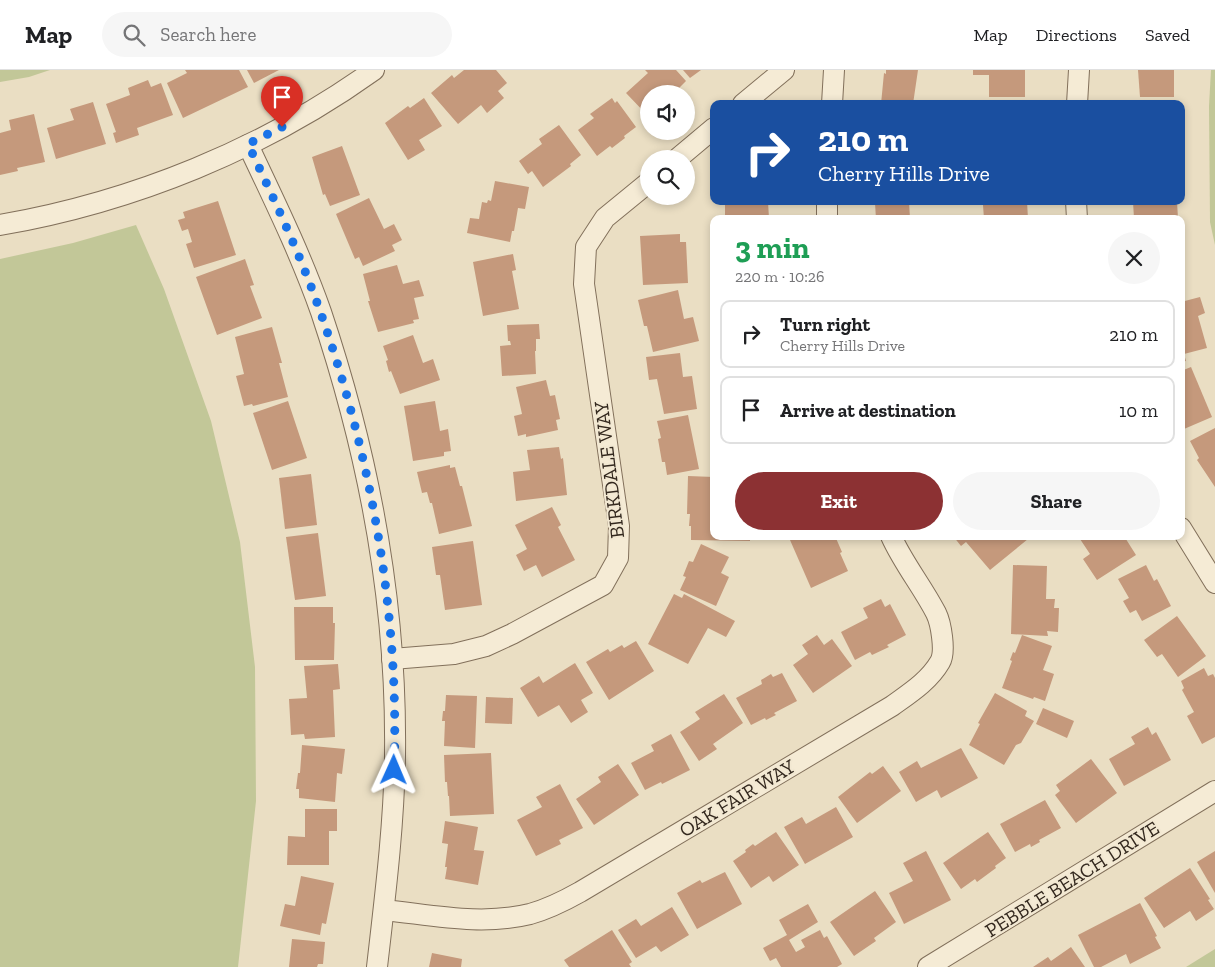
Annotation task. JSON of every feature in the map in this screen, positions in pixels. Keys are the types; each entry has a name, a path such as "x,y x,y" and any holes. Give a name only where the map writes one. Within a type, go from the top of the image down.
{"street":[{"path":"0,225 94,204 156,183 248,144 298,118 374,70"},
{"path":"748,100 784,70"},
{"path":"832,100 834,70"},
{"path":"1077,100 1080,70"},
{"path":"687,150 710,131"},
{"path":"248,144 287,228 316,301 347,396 368,482 383,570 392,659 395,754 392,821 384,910 376,967"},
{"name":"BIRKDALE WAY","path":"392,659 454,654 486,646 603,585 618,558 619,526 584,284 586,247 605,218 640,189"},
{"path":"1185,534 1215,583"},
{"name":"OAK FAIR WAY","path":"384,910 472,920 502,919 531,914 556,904 580,892 892,706 922,685 942,660 942,636 936,614 900,557 893,540"},
{"name":"PEBBLE BEACH DRIVE","path":"928,967 1215,790"}],"green space":[{"path":"0,70 50,70 29,77 0,82"},
{"path":"1211,70 1215,70 1215,245 1210,222 1209,106"},
{"path":"136,225 164,289 211,421 240,542 255,667 256,801 238,967 0,967 0,259 73,243"},
{"path":"1215,949 1215,967 1186,967"}],"building":[{"path":"185,70 239,70 248,87 183,118 167,83 187,73"},
{"path":"247,70 279,70 254,83"},
{"path":"464,70 496,70 507,83 498,91 504,98 487,113 481,105 458,124 431,93 452,75 454,78"},
{"path":"645,70 676,70 686,81 682,85 640,85 640,108 626,93 648,73"},
{"path":"683,70 701,70 690,78"},
{"path":"886,70 918,70 914,100 881,100 884,73 886,74"},
{"path":"973,70 1025,70 1025,97 989,97 989,75 973,75"},
{"path":"1138,70 1174,70 1174,97 1140,97"},
{"path":"148,80 151,87 161,83 173,115 137,128 139,135 116,143 113,133 116,132 106,104 130,95 128,88"},
{"path":"424,98 442,126 419,140 425,150 408,160 385,123 408,106 410,108"},
{"path":"612,98 615,103 617,101 636,127 612,148 610,146 597,156 578,130 594,118 590,114"},
{"path":"93,102 106,144 56,159 47,128 74,120 70,109"},
{"path":"34,114 45,162 17,168 18,171 0,175 0,133 11,130 9,120"},
{"path":"559,125 581,155 570,164 571,166 543,187 532,171 528,174 519,161 542,144 539,139"},
{"path":"342,146 360,195 330,206 325,194 323,195 312,157"},
{"path":"495,181 529,187 525,209 518,208 510,242 467,233 470,218 479,219 482,202 487,203 488,200 491,201"},
{"path":"369,198 384,229 394,224 402,240 392,245 395,251 363,266 359,257 355,259 336,214"},
{"path":"218,201 236,255 194,268 186,244 192,242 188,229 182,231 178,220 185,218 183,212"},
{"path":"725,205 768,205 769,215 725,215"},
{"path":"875,205 909,205 910,215 876,215"},
{"path":"983,205 1027,205 1028,215 984,215"},
{"path":"1133,205 1177,205 1178,215 1134,215"},
{"path":"680,234 680,242 686,242 688,283 643,285 640,236"},
{"path":"513,254 516,270 512,271 519,309 483,316 473,262"},
{"path":"245,259 254,285 250,286 262,318 217,335 196,277"},
{"path":"397,265 403,284 419,280 424,296 414,298 419,319 413,320 414,323 378,332 368,301 370,301 363,274"},
{"path":"678,290 684,319 693,317 699,341 653,352 638,300"},
{"path":"1200,297 1205,313 1198,316 1207,348 1185,354 1185,301"},
{"path":"539,324 540,339 536,339 535,351 536,374 502,376 500,346 511,345 510,341 508,341 507,325"},
{"path":"272,327 282,363 279,363 288,397 253,406 252,404 244,406 236,376 244,374 235,337"},
{"path":"413,335 423,363 433,359 440,380 400,394 391,371 389,372 386,361 388,360 383,346"},
{"path":"680,353 683,377 692,376 697,409 664,414 657,379 649,380 646,357"},
{"path":"1191,367 1212,417 1185,429 1185,369"},
{"path":"546,380 550,396 555,395 560,419 556,420 558,430 526,437 526,434 518,436 514,416 522,414 516,387"},
{"path":"288,401 307,458 272,470 253,413"},
{"path":"435,401 440,431 448,429 451,451 444,452 444,456 413,461 404,406"},
{"path":"688,415 699,469 667,475 665,462 662,462 658,439 661,438 657,421"},
{"path":"1215,428 1215,487 1197,460 1199,458 1190,441"},
{"path":"559,447 561,459 563,458 567,495 516,501 513,472 530,470 527,450"},
{"path":"450,465 450,468 455,467 460,486 462,486 472,526 439,534 432,503 430,503 427,492 422,493 417,472"},
{"path":"311,474 317,525 285,529 279,478"},
{"path":"688,476 710,477 710,540 750,541 691,540 690,514 687,514"},
{"path":"552,507 561,525 558,527 575,560 542,577 536,565 524,571 516,555 527,549 515,525"},
{"path":"318,533 326,596 295,600 286,537"},
{"path":"790,540 837,540 848,571 811,588"},
{"path":"956,540 1027,540 990,570 966,542 961,546"},
{"path":"1081,540 1127,540 1136,555 1097,580 1083,559 1090,554"},
{"path":"473,541 482,605 445,610 440,575 436,575 432,547"},
{"path":"701,544 729,557 721,573 729,577 716,606 680,590 686,577 683,576 689,561 693,562"},
{"path":"1013,565 1047,566 1046,599 1055,599 1054,608 1059,608 1058,632 1047,631 1048,636 1011,634"},
{"path":"1146,565 1154,581 1157,579 1171,606 1142,621 1136,610 1130,613 1123,601 1129,598 1118,579"},
{"path":"674,594 682,598 684,594 735,621 726,637 708,628 688,664 648,644"},
{"path":"881,599 885,607 890,604 906,635 887,645 889,647 872,655 870,652 855,660 841,632 868,618 863,608"},
{"path":"294,607 333,607 333,623 335,623 334,660 295,660"},
{"path":"1177,616 1206,656 1178,677 1162,654 1157,657 1144,640"},
{"path":"817,635 824,645 832,639 852,666 813,693 793,665 808,654 802,645"},
{"path":"1022,635 1052,646 1043,670 1054,674 1045,701 1034,697 1033,699 1002,688 1012,661 1010,660 1013,652 1015,653"},
{"path":"636,641 654,671 609,700 586,662 608,649 610,652 622,645 624,648"},
{"path":"575,663 593,693 581,700 588,712 571,723 559,705 538,717 520,688 539,676 543,683"},
{"path":"338,664 340,689 333,690 335,737 305,739 304,734 291,735 289,699 307,698 304,666"},
{"path":"1204,668 1208,676 1213,674 1215,678 1215,737 1202,744 1187,716 1194,712 1182,690 1184,688 1181,681"},
{"path":"782,673 797,701 774,713 776,715 751,725 736,698 762,684 761,680 771,674 773,677"},
{"path":"995,693 1027,711 1025,716 1034,721 1021,743 1016,745 1004,765 969,745 980,724 978,723"},
{"path":"724,694 743,723 713,744 717,749 699,761 680,732 700,719 695,712"},
{"path":"446,695 477,696 475,748 444,746 445,721 442,721"},
{"path":"486,697 513,698 512,724 485,723"},
{"path":"1043,708 1074,721 1067,738 1036,724"},
{"path":"1148,727 1152,735 1156,732 1171,760 1124,786 1109,759 1135,744 1131,737"},
{"path":"671,734 690,770 645,790 631,763 654,751 651,745"},
{"path":"302,745 345,749 342,774 337,773 335,802 299,798 299,789 296,789 298,773 300,773"},
{"path":"961,748 978,778 941,798 937,790 916,802 899,772 917,761 921,768"},
{"path":"491,753 494,814 450,816 447,782 445,782 444,755"},
{"path":"1091,759 1117,793 1076,823 1055,795 1060,791 1056,785"},
{"path":"618,764 639,795 594,825 576,799 601,782 598,777"},
{"path":"883,766 901,791 857,823 838,797 870,772 872,774"},
{"path":"560,784 583,828 559,840 561,844 536,856 517,820 542,807 536,797"},
{"path":"1045,800 1061,828 1039,840 1040,842 1031,847 1030,844 1015,852 1000,824"},
{"path":"836,807 853,837 805,864 784,827 802,817 806,824"},
{"path":"305,809 337,809 337,831 329,831 329,865 287,865 288,836 305,837"},
{"path":"445,821 478,827 474,850 484,851 478,885 445,879 448,844 442,843"},
{"path":"776,832 799,865 773,882 769,876 751,888 733,861 746,852 745,850 753,844 755,846"},
{"path":"988,832 1006,858 977,882 975,879 961,889 943,863"},
{"path":"926,851 951,900 904,924 889,893 913,881 903,863"},
{"path":"1215,851 1215,893 1197,862"},
{"path":"1190,868 1210,899 1208,900 1214,909 1196,921 1190,911 1164,928 1144,898"},
{"path":"725,872 742,904 697,929 677,893 700,880 702,883"},
{"path":"301,876 334,883 326,924 322,923 320,935 280,926 285,904 295,906"},
{"path":"875,891 896,922 874,938 876,941 854,956 830,922"},
{"path":"1140,903 1161,948 1130,964 1126,954 1101,967 1094,967 1078,935"},
{"path":"808,904 818,922 789,940 796,952 805,947 801,940 820,930 824,938 827,936 842,964 837,967 781,967 776,958 770,961 763,948 787,935 779,920"},
{"path":"672,907 689,935 661,952 656,946 636,958 618,930 636,919 641,926"},
{"path":"612,930 632,962 629,964 631,967 569,967 564,960"},
{"path":"292,939 325,942 323,964 318,964 317,967 289,967"},
{"path":"1071,947 1085,967 1033,967 1048,957 1051,961"},
{"path":"432,953 462,959 461,967 429,967"}],"route":[{"path":"282,127 248,144 287,228 320,311 347,396 368,482 383,570 392,659 394,770"}]}
